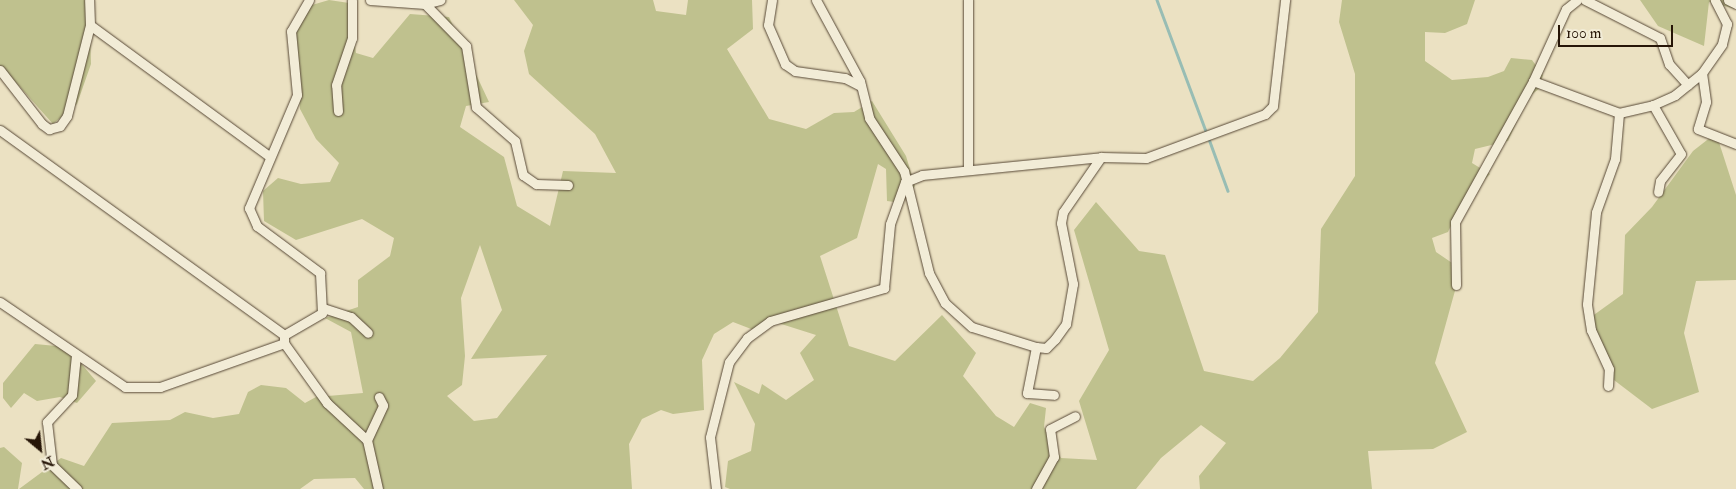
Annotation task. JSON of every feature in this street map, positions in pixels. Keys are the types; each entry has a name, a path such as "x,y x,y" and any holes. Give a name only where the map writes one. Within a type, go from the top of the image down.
{"street":[{"path":"0,70 42,124 54,129 66,116 90,25 89,0"},
{"path":"0,302 111,380 150,389 284,339 322,313 320,273 250,218 249,202 297,95 291,31 309,0"},
{"path":"338,111 336,85 352,38 352,0"},
{"path":"370,0 424,4 440,0"},
{"path":"772,0 768,25 785,64 795,72 845,78 861,86"},
{"path":"816,0 861,86 869,118 904,171 921,249 945,303 980,332 1036,348 1046,348 1066,324 1072,284 1061,223 1069,200 1100,158"},
{"path":"968,0 968,170"},
{"path":"716,489 710,437 729,362 747,338 770,321 884,288 890,224 905,182 922,175 968,170 1100,158 1146,158 1265,114 1273,106 1285,0"},
{"path":"1456,285 1455,222 1533,81 1566,9 1577,0"},
{"path":"1585,0 1660,38 1669,64 1688,85"},
{"path":"1533,81 1619,112 1653,105 1688,85 1702,73 1726,33 1726,20 1715,0"},
{"path":"1728,0 1736,4"},
{"path":"424,4 466,46 476,107 515,141 523,175 536,184 568,184"},
{"path":"90,25 269,156"},
{"path":"1702,73 1706,102 1698,129 1736,144"},
{"path":"1653,105 1681,154 1660,181 1658,192"},
{"path":"1608,386 1609,369 1591,330 1587,304 1596,212 1615,159 1619,112"},
{"path":"0,130 284,339 327,403 366,440 378,489"},
{"path":"323,308 351,317 368,333"},
{"path":"1036,348 1027,393 1054,395"},
{"path":"76,356 72,395 47,422 52,464 77,489"},
{"path":"366,440 383,405 379,397"},
{"path":"1036,489 1054,457 1050,429 1075,416"}],"green space":[{"path":"0,0 89,0 91,64 77,104 53,124 12,78 0,74"},
{"path":"329,0 349,3 356,53 373,58 410,14 449,17 489,102 466,106 460,127 504,157 517,206 550,226 563,171 616,173 595,134 529,74 524,51 533,25 514,0 653,0 656,11 686,15 688,0 752,0 753,29 727,49 769,119 806,129 834,113 854,112 872,101 906,156 915,186 902,203 887,201 886,169 878,164 857,238 820,256 849,346 895,361 942,315 976,353 963,376 996,416 1014,427 1030,403 1046,408 1044,427 1061,458 1097,460 1079,401 1109,350 1074,230 1096,202 1139,251 1165,255 1204,371 1253,381 1280,358 1318,312 1321,229 1355,176 1355,74 1339,22 1342,0 1475,0 1467,24 1445,33 1425,32 1425,61 1452,80 1488,77 1504,71 1511,58 1532,60 1543,75 1539,89 1528,97 1508,141 1475,149 1472,163 1490,174 1463,201 1448,232 1432,238 1436,252 1461,269 1435,363 1467,432 1433,449 1368,451 1372,489 1200,489 1199,476 1226,443 1201,425 1161,458 1136,489 730,489 725,487 728,461 751,451 755,424 734,382 759,394 762,384 786,400 814,380 800,353 816,335 775,322 759,332 733,322 714,334 702,360 704,410 673,414 661,410 642,419 629,444 632,489 364,489 355,478 314,479 300,489 19,489 61,458 84,466 112,423 170,420 185,412 213,418 239,414 248,392 261,385 286,388 305,403 316,397 363,393 351,332 325,318 358,307 358,280 390,256 394,238 362,219 296,240 264,221 263,191 278,178 301,184 330,182 339,163 316,139 300,109 295,31 312,5","holes":["480,245 502,310 471,359 547,355 497,418 474,421 447,396 462,385 465,356 461,298"]},
{"path":"1640,0 1736,0 1736,9 1709,2 1704,46 1658,26"},
{"path":"1716,133 1736,195 1736,280 1696,281 1684,333 1699,392 1652,409 1610,377 1591,317 1623,294 1625,235 1652,207 1693,151"},
{"path":"35,344 67,347 96,381 77,403 60,397 37,401 24,393 11,408 3,398 3,383"},
{"path":"4,447 22,463 18,489 0,489 0,448"}],"waterway":[{"path":"1157,0 1206,131"},
{"path":"1209,139 1228,191"}]}
